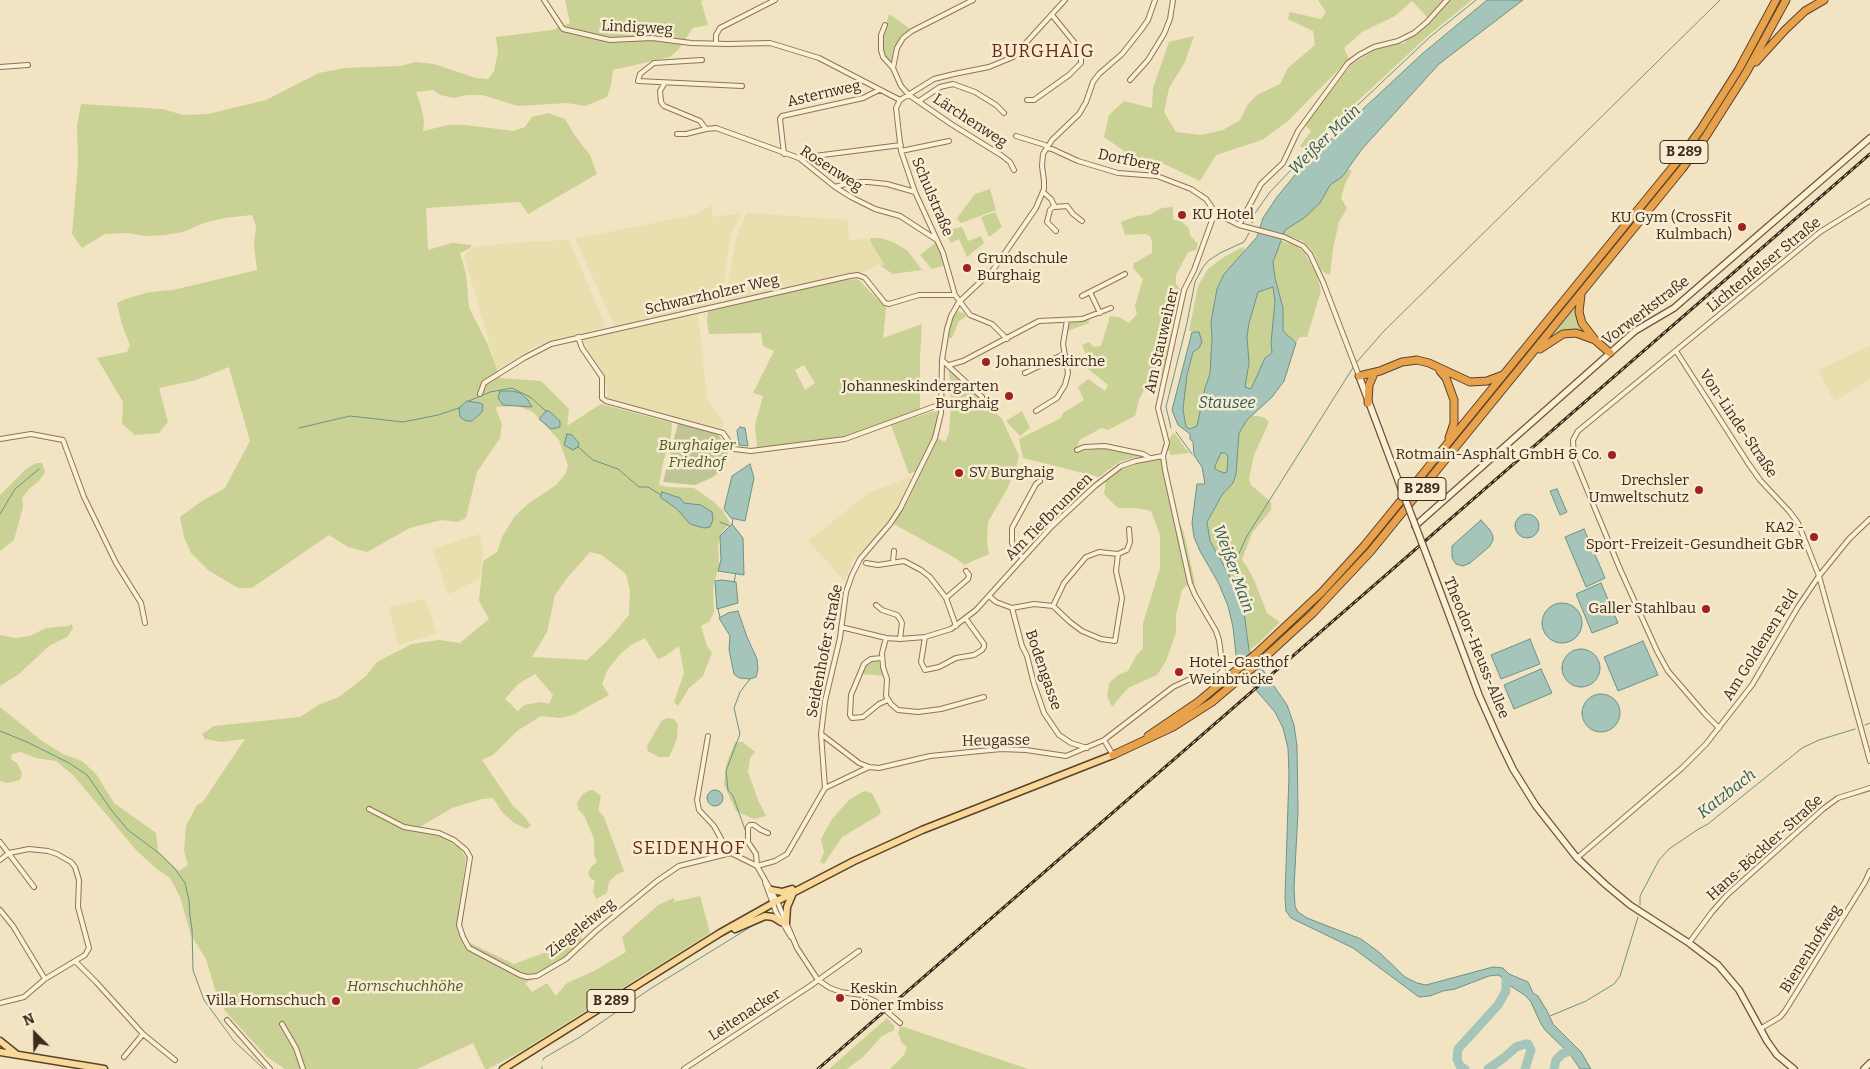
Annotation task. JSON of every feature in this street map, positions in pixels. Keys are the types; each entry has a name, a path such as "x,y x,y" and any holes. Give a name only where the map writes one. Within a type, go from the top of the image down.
{"highway":[{"name":"B 289","path":"1137,744 1198,702 1232,675 1306,607 1362,548 1676,163 1735,76 1776,0"},
{"name":"B 289","path":"1113,754 1173,727 1212,702 1263,660 1313,613 1368,554 1688,160 1706,136 1746,73 1786,0"},
{"path":"1746,73 1785,30 1805,12 1824,0"},
{"path":"1581,294 1579,317 1594,340 1610,353"},
{"path":"1528,359 1556,337 1563,334 1576,333 1594,340"},
{"path":"1359,378 1409,360 1429,363 1470,382 1487,381 1505,374"},
{"path":"1438,368 1446,378 1454,400 1454,423 1448,443"},
{"path":"1368,402 1369,385 1373,376 1380,370"},
{"path":"1359,378 1373,376"}],"main road":[{"name":"Vorwerkstraße","path":"1415,526 1635,331 1674,308 1870,138"},
{"name":"Theodor-Heuss-Allee","path":"1359,378 1479,695 1514,769 1536,806 1577,858 1630,904 1689,943 1718,965 1747,1003 1759,1029 1778,1055 1794,1069"},
{"name":"B 289","path":"503,1069 720,933 800,888 922,830 1113,754"},
{"path":"770,890 782,892 793,888 800,888"},
{"path":"720,933 765,916 773,917 783,922 793,892"},
{"path":"0,1041 16,1054"},
{"path":"0,1052 104,1069"},
{"path":"1864,1069 1870,1063"}],"street":[{"name":"Lindigweg","path":"544,0 563,29 610,40 652,38 691,43 770,43 819,58 900,100"},
{"path":"716,43 717,31 720,28 776,0"},
{"path":"894,68 897,48 903,38 973,0"},
{"path":"900,100 941,77 990,68 1013,57 1065,0"},
{"path":"959,302 993,270 1036,208 1043,192 1043,154 1052,140 1079,114 1093,82 1099,74 1122,54 1141,30 1148,20 1155,0"},
{"path":"1130,80 1148,60 1164,34 1170,19 1172,0"},
{"path":"1239,225 1261,184 1283,163 1298,131 1348,63 1374,47 1398,41 1414,33 1447,0"},
{"path":"1027,100 1034,100 1069,76 1081,63 1081,53 1078,47 1052,15"},
{"path":"885,25 880,50 883,57 894,68 901,86 909,95"},
{"path":"702,60 654,63 640,74 638,81 664,84 742,86"},
{"path":"0,67 28,65"},
{"name":"Rosenweg","path":"664,84 660,91 661,102 664,106 700,121 706,128"},
{"path":"919,101 940,87 953,84 975,92 996,105 1004,113"},
{"name":"Asternweg","path":"784,154 780,119 782,116 863,98 878,90"},
{"name":"Lärchenweg","path":"909,95 951,124 1001,154 1010,162 1014,170"},
{"name":"Schulstraße","path":"900,100 896,108 901,151 915,192 948,267 955,295 970,315 992,324 1007,339"},
{"name":"Rosenweg","path":"677,134 692,133 706,128 716,128 799,158 835,187 875,209 900,216 938,241"},
{"name":"Dorfberg","path":"1016,136 1045,145 1047,148 1078,161 1103,169 1118,173 1156,176 1182,186 1206,199 1215,212 1239,225 1256,230"},
{"path":"901,151 949,141"},
{"path":"799,158 901,145"},
{"path":"835,187 848,182 868,182 887,184 915,192"},
{"path":"1043,192 1051,199 1054,206"},
{"name":"Lichtenfelser Straße","path":"1720,728 1705,714 1668,671 1657,651 1574,458 1573,440 1578,431 1820,232 1870,201"},
{"path":"1056,232 1047,222 1050,210 1054,206 1067,206 1082,221"},
{"name":"Am Stauweiher","path":"1104,740 1173,686 1188,680 1216,677 1223,670 1216,631 1194,595 1190,583 1163,456 1167,443 1158,412 1184,290 1194,270 1215,212"},
{"name":"Theodor-Heuss-Allee","path":"1256,230 1284,237 1303,246 1310,254 1323,282 1359,378"},
{"path":"1082,296 1126,274"},
{"name":"Schwarzholzer Weg","path":"480,394 484,383 551,344 850,276 858,275 865,278 885,303 889,304 919,294 955,295"},
{"path":"1090,292 1100,313"},
{"name":"Seidenhofer Straße","path":"869,767 859,763 821,734 825,700 840,638 846,592 852,575 869,547 890,524 912,488 938,432 942,360 947,329 959,302"},
{"path":"949,365 963,362 1039,321 1049,319 1082,319 1111,308"},
{"path":"1036,411 1057,398 1065,385 1068,373 1064,354 1067,320"},
{"path":"578,337 582,348 602,377 602,398 606,401 723,433 734,449 751,451 845,438 941,404"},
{"name":"Von-Linde-Straße","path":"1676,351 1760,480 1798,523 1819,576 1870,761"},
{"path":"1025,373 1064,354"},
{"path":"942,360 982,397"},
{"path":"0,439 32,434 64,440 84,497 116,563 141,603 145,623"},
{"path":"1077,450 1105,446 1144,454 1150,458"},
{"name":"Am Tiefbrunnen","path":"842,626 886,638 900,639 925,637 944,632 956,626 966,619 1063,515 1117,469 1136,461 1163,456"},
{"path":"1022,557 1012,543 1012,528 1036,484 1040,481"},
{"name":"Am Goldenen Feld","path":"1577,858 1682,768 1720,728 1752,685 1798,607 1819,576 1849,539 1870,519"},
{"path":"1053,606 1064,583 1086,557 1098,552 1118,554 1127,550 1130,542 1129,529"},
{"path":"893,562 894,551"},
{"path":"988,596 996,602 1012,608 1034,604 1053,606 1082,631 1101,639 1115,641 1122,598 1116,571 1118,554"},
{"path":"866,563 878,565 904,562 921,570 930,577 946,598 956,626"},
{"path":"946,598 968,579 969,575 966,571"},
{"path":"876,606 897,615 900,619 902,623 900,639"},
{"name":"Bodengasse","path":"1012,608 1022,646 1027,656 1044,713 1059,735 1071,743 1087,748"},
{"path":"925,637 921,662 925,670 956,658 974,655 982,650 984,644 966,619"},
{"path":"886,638 882,658 887,678 886,696 898,710 918,712 955,706 984,697"},
{"path":"882,658 871,659 864,664 851,695 850,715 852,718 863,717 879,704 888,700"},
{"path":"708,736 696,804 698,810 717,830 731,853 757,866 775,861 787,854 825,788 821,734"},
{"path":"1104,740 1113,754"},
{"name":"Heugasse","path":"869,767 885,767 915,758 1001,749 1026,750 1066,756 1104,740"},
{"path":"825,788 869,767"},
{"name":"Hans-Böckler-Straße","path":"1689,943 1727,895 1823,809 1838,798 1870,788"},
{"name":"Ziegeleiweg","path":"368,809 404,827 439,833 454,840 466,850 470,857 459,925 463,937 469,948 527,977 537,976 566,959 657,881 679,866 731,853"},
{"path":"768,832 750,824 748,827 748,842 756,854 757,866 783,922 818,980 830,988 841,992 876,1001 900,1023"},
{"path":"0,842 34,887"},
{"path":"0,860 9,853 29,849 48,851 64,858 75,867 79,880 79,916 89,948 85,955 45,979 24,997 0,1003"},
{"name":"Bienenhofweg","path":"1759,1029 1780,1017 1786,1011 1866,882 1870,871"},
{"path":"765,882 774,902"},
{"path":"0,910 13,926 45,979"},
{"name":"Leitenacker","path":"684,1069 859,951"},
{"path":"75,961 144,1034 176,1060"},
{"path":"227,1020 270,1069"},
{"path":"282,1024 296,1048 303,1069"},
{"path":"124,1057 144,1034"}],"shaded area":[{"path":"712,205 712,217 742,213 731,234 721,302 616,328 575,239 698,214"},
{"path":"747,213 847,220 849,241 868,238 885,266 878,264 865,271 725,301 736,238"},
{"path":"569,240 606,327 538,345 497,370 464,255 474,247"},
{"path":"698,313 707,399 724,423 722,429 608,398 604,374 582,339"},
{"path":"1870,346 1870,379 1834,401 1819,370"},
{"path":"910,477 913,480 910,487 887,525 852,561 845,581 808,541 869,493"},
{"path":"480,534 483,552 480,579 448,594 433,549"},
{"path":"425,599 437,633 398,645 389,607"}],"green space":[{"name":"Hornschuchhöhe","path":"565,0 704,0 701,1 708,25 693,28 678,50 670,57 613,70 607,97 585,106 567,103 518,106 482,95 467,95 454,98 440,95 433,90 416,92 424,121 423,131 448,125 465,125 514,131 525,127 532,117 548,113 565,119 590,155 597,174 528,214 520,202 426,208 428,250 452,243 472,245 460,253 466,274 469,308 488,345 500,378 541,381 569,409 567,426 601,404 672,423 671,436 659,485 694,488 714,502 723,511 730,523 721,534 718,545 719,566 713,588 714,612 709,622 701,626 707,646 712,653 703,676 689,688 678,706 674,702 684,673 679,646 658,659 645,638 631,645 620,654 607,671 602,684 609,695 573,715 560,718 541,716 517,731 493,755 482,760 513,806 525,817 531,826 526,829 513,822 502,812 493,798 482,799 452,808 420,827 430,834 441,837 459,847 466,858 459,911 461,927 468,942 514,964 563,946 574,925 581,932 582,944 566,959 525,983 532,992 547,983 556,996 567,983 596,970 626,952 622,937 658,905 674,898 674,902 700,896 710,933 520,1052 488,1069 485,1069 473,1043 417,1069 285,1069 267,1057 225,1011 217,996 206,959 191,935 180,897 170,878 137,851 73,775 56,761 36,758 20,752 12,754 11,759 17,763 22,773 20,780 7,783 0,781 0,707 42,741 63,754 82,761 96,774 114,803 156,833 158,851 179,871 188,865 184,851 186,826 197,805 202,803 245,739 221,742 205,739 202,734 214,726 300,717 318,705 339,697 366,676 377,662 412,644 439,640 460,643 489,619 479,601 483,561 497,552 503,535 515,516 529,503 556,485 566,473 568,465 559,440 533,412 518,406 495,407 502,424 500,438 477,472 466,518 457,522 442,520 410,528 367,552 348,547 329,535 252,588 238,588 208,570 191,553 184,537 180,517 202,501 225,488 250,441 229,367 196,380 159,388 168,422 159,433 135,435 122,424 123,402 97,358 127,352 130,345 122,325 117,303 150,292 173,290 257,270 254,246 256,226 252,215 224,218 204,223 183,232 164,235 105,234 82,248 72,234 78,164 77,125 81,104 162,109 184,115 208,114 266,100 319,73 345,68 401,66 415,62 434,64 476,78 488,79 494,71 498,52 496,37 552,30 570,23","holes":["590,552 602,555 626,574 630,590 629,615 608,640 587,660 532,657 547,632 555,595","535,674 553,695 549,704 541,702 524,705 518,711 505,699 518,684"]},
{"path":"1318,0 1444,0 1428,18 1412,1 1395,16 1362,32 1344,48 1349,59 1288,121 1262,140 1216,155 1200,181 1160,162 1153,171 1104,137 1109,115 1124,101 1152,108 1153,88 1169,42 1194,36 1185,62 1169,88 1164,112 1176,132 1201,135 1223,130 1240,120 1248,104 1257,95 1280,84 1288,68 1315,45 1313,31 1288,19 1290,12 1321,19 1326,12"},
{"path":"1447,0 1472,0 1430,34 1307,148 1305,147 1306,150 1300,146 1311,131 1305,125 1351,65 1375,50 1395,43 1403,44"},
{"path":"889,14 913,31 900,42 893,68 883,57 880,44"},
{"path":"1348,169 1352,171 1345,184 1341,198 1347,208 1339,222 1330,275 1321,270 1314,253 1303,241 1283,234 1285,229 1320,203 1330,185 1342,177"},
{"path":"990,189 996,210 961,223 957,218 975,194"},
{"path":"1173,207 1173,219 1182,222 1189,228 1190,235 1198,244 1196,250 1188,252 1176,275 1176,284 1180,289 1172,315 1167,319 1166,326 1172,332 1162,376 1147,384 1139,400 1135,416 1108,430 1101,428 1080,440 1075,451 1105,447 1142,456 1119,462 1099,477 1023,458 1019,439 1061,418 1063,413 1084,400 1078,387 1088,379 1105,391 1108,385 1088,369 1087,357 1082,345 1089,342 1094,347 1101,346 1110,316 1119,317 1129,323 1137,314 1135,306 1143,279 1133,268 1134,263 1152,253 1150,236 1145,234 1125,235 1121,222 1137,216 1149,215 1162,208"},
{"path":"995,212 1002,227 989,237 981,217"},
{"path":"962,227 968,241 981,236 984,243 967,257 959,239 951,243 944,231"},
{"path":"870,238 880,238 893,242 908,251 922,270 893,274 879,265 885,266"},
{"path":"1282,241 1297,246 1304,252 1316,273 1321,291 1307,337 1300,337 1296,343 1283,331 1283,308 1275,278 1273,262 1279,243"},
{"path":"936,242 945,265 932,269 920,255"},
{"path":"1243,247 1245,250 1224,274 1217,289 1211,322 1210,374 1197,426 1190,429 1186,427 1183,415 1183,394 1193,352 1199,348 1202,342 1194,331 1189,331 1198,286 1208,269 1224,257"},
{"path":"858,279 886,308 883,338 922,324 920,409 845,436 757,448 755,425 763,396 753,393 774,351 763,346 761,333 709,334 708,311 830,281","holes":["804,365 815,383 805,390 795,370"]},
{"path":"1273,287 1275,301 1271,343 1272,353 1265,358 1251,389 1245,387 1249,363 1247,337 1249,323 1258,292"},
{"path":"1577,305 1584,332 1550,338 1549,337"},
{"path":"958,311 965,314 966,317 959,321 952,338 949,338 947,335 952,317"},
{"path":"1089,319 1089,323 1065,332 1067,320"},
{"path":"949,369 1002,419 1019,456 1007,489 988,522 987,543 989,554 964,565 957,559 894,524 909,498 937,438 945,442 949,433 951,403"},
{"path":"938,411 935,434 917,471 909,474 891,425"},
{"path":"1022,411 1030,428 1020,436 1006,421"},
{"path":"1252,416 1265,418 1269,422 1254,455 1249,479 1251,485 1271,502 1271,510 1252,533 1242,560 1255,582 1267,613 1280,622 1259,643 1249,650 1247,630 1236,591 1210,541 1207,522 1222,495 1233,483 1236,474 1239,433 1247,420"},
{"name":"Burghaiger Friedhof","path":"678,423 707,429 719,436 729,449 724,469 711,478 695,485 663,482"},
{"path":"1173,433 1189,453 1171,455 1168,450 1169,440"},
{"path":"1221,453 1225,453 1228,456 1227,472 1224,473 1215,469"},
{"path":"1162,460 1174,524 1181,525 1184,533 1195,583 1188,584 1182,590 1176,615 1176,633 1166,661 1157,675 1128,688 1112,707 1107,696 1109,683 1118,675 1128,671 1143,648 1143,623 1160,568 1160,535 1151,511 1137,508 1118,508 1104,494 1106,481 1120,470 1146,461"},
{"path":"36,463 42,463 45,472 22,498 23,507 14,540 0,551 0,495 26,469"},
{"path":"72,624 73,628 67,637 49,646 19,674 0,686 0,635 15,638 30,636 46,628"},
{"path":"878,660 885,676 861,674 868,661"},
{"path":"674,719 678,724 677,739 669,757 659,757 648,751 647,746 662,720"},
{"path":"735,742 743,742 755,752 750,758 748,772 766,816 754,819 736,811 724,785 726,765"},
{"path":"590,790 601,796 598,810 604,817 624,871 616,875 609,882 607,893 596,899 593,891 595,881 590,878 588,873 597,862 594,855 594,839 585,817 578,809 577,803 583,794"},
{"path":"864,791 872,793 881,811 879,815 842,837 824,864 820,862 824,852 821,839 832,819 849,800"},
{"path":"887,1018 894,1026 894,1030 882,1036 863,1057 847,1069 829,1069"},
{"path":"900,1027 1028,1069 890,1069 904,1055 907,1047 902,1043 898,1033"}],"water":[{"name":"Stausee","path":"1487,0 1523,0 1439,64 1362,149 1342,177 1330,185 1320,203 1304,218 1285,230 1273,262 1283,308 1283,331 1296,343 1284,381 1272,397 1247,420 1239,433 1236,474 1233,483 1222,495 1207,522 1210,541 1229,575 1244,612 1249,650 1287,705 1294,725 1297,746 1298,811 1294,888 1295,906 1298,912 1307,918 1361,939 1380,953 1405,977 1417,983 1426,985 1493,967 1503,968 1509,974 1528,982 1553,1024 1581,1052 1591,1069 1580,1069 1570,1054 1545,1030 1526,996 1503,981 1502,977 1498,975 1489,976 1455,989 1419,997 1353,948 1291,918 1286,911 1288,748 1283,728 1275,712 1249,682 1237,664 1233,627 1228,606 1219,584 1194,537 1192,523 1197,484 1205,484 1202,467 1194,455 1190,434 1178,425 1172,410 1192,332 1199,332 1202,342 1199,348 1193,352 1187,375 1183,409 1186,427 1190,429 1197,426 1210,374 1211,322 1217,289 1224,274 1257,237 1263,218 1277,197 1299,170 1422,54","holes":["1273,287 1275,301 1271,343 1272,353 1265,358 1251,389 1245,387 1249,363 1247,337 1249,323 1258,292","1221,453 1225,453 1228,456 1227,472 1224,473 1215,469"]},
{"path":"500,391 520,393 528,400 532,407 503,405 498,398"},
{"path":"467,401 483,405 482,412 472,421 466,421 460,417 459,408"},
{"path":"546,411 549,411 560,421 560,427 551,429 539,419"},
{"path":"740,427 745,428 748,446 739,445 737,430"},
{"path":"567,434 572,435 579,443 578,447 573,450 564,445"},
{"path":"750,464 754,478 745,521 731,518 724,509 732,476"},
{"path":"1557,489 1567,512 1560,515 1550,491"},
{"path":"662,492 680,498 684,503 701,505 712,512 713,520 710,527 704,528 690,524 677,509 660,497"},
{"path":"1527,514 1536,517 1539,526 1536,535 1527,538 1518,535 1515,526 1518,517"},
{"path":"1481,520 1493,536 1490,546 1470,563 1463,566 1456,564 1452,558 1452,546"},
{"path":"732,524 743,538 744,575 718,571 721,560 720,536"},
{"path":"1584,529 1605,578 1586,587 1565,537"},
{"path":"715,581 736,582 738,603 717,609"},
{"path":"1601,583 1618,623 1592,633 1576,594"},
{"path":"1558,603 1566,603 1573,606 1579,612 1582,623 1579,634 1573,640 1566,643 1558,643 1551,640 1545,634 1542,627 1542,619 1545,612 1551,606"},
{"path":"738,611 757,659 758,669 756,677 750,679 739,678 734,674 729,649 730,636 719,618 728,613"},
{"path":"1530,639 1540,664 1501,679 1491,655"},
{"path":"1643,641 1658,675 1618,691 1604,657"},
{"path":"1581,649 1595,654 1600,668 1595,682 1581,687 1567,682 1562,668 1567,654"},
{"path":"1541,669 1552,693 1514,709 1504,685"},
{"path":"1601,694 1615,699 1620,713 1615,727 1601,732 1587,727 1582,713 1587,699"},
{"path":"712,790 718,790 723,795 721,804 712,806 707,801 707,795"}],"waterway":[{"name":"Weißer Main","path":"1252,223 1253,216 1270,192 1312,148 1430,37 1476,0"},
{"path":"1356,363 1384,331 1720,0"},
{"path":"1171,428 1166,407 1195,282 1208,261 1244,242 1249,233"},
{"name":"Weißer Main","path":"1229,575 1247,536 1354,366"},
{"path":"469,401 490,392 512,388 530,397 546,411"},
{"path":"299,428 350,416 403,422 438,415 459,408"},
{"path":"1176,432 1192,454"},
{"path":"578,447 593,460 618,469 639,487 648,487 661,495"},
{"path":"0,514 15,489 39,469"},
{"path":"732,524 733,519"},
{"path":"720,522 730,526"},
{"path":"734,582 736,573"},
{"path":"718,609 720,617"},
{"path":"747,835 733,796 728,790 726,771 740,734 734,708 740,692 750,679"},
{"name":"Katzbach","path":"1865,725 1870,723"},
{"name":"Katzbach","path":"1640,905 1640,896 1659,860 1669,849 1708,824 1802,748 1819,740 1855,729"},
{"path":"0,731 69,763 87,775 128,830 160,854 175,869 185,883 189,900 193,970 204,1000 234,1041 264,1069"},
{"name":"Katzbach","path":"1550,1016 1586,1001 1614,984 1620,976 1638,917"},
{"path":"543,1060 650,989 757,923"},
{"path":"1465,1069 1460,1066 1457,1059 1458,1049 1498,1005 1506,991 1506,978"},
{"path":"1488,1069 1516,1047 1528,1044 1531,1050 1525,1069"},
{"path":"1554,1069 1556,1060 1562,1054 1572,1050"}],"railway":[{"path":"818,1069 1870,154"}],"place":[{"name":"KU Hotel","path":"1182,215"},
{"name":"KU Gym (CrossFit Kulmbach)","path":"1742,227"},
{"name":"Grundschule Burghaig","path":"967,268"},
{"name":"Johanneskirche","path":"986,362"},
{"name":"Johanneskindergarten Burghaig","path":"1009,396"},
{"name":"Rotmain-Asphalt GmbH & Co.","path":"1612,455"},
{"name":"SV Burghaig","path":"959,473"},
{"name":"Drechsler Umweltschutz","path":"1699,490"},
{"name":"KA2 - Sport-Freizeit-Gesundheit GbR","path":"1814,537"},
{"name":"Galler Stahlbau","path":"1706,609"},
{"name":"Hotel-Gasthof Weinbrücke","path":"1179,672"},
{"name":"Keskin Döner Imbiss","path":"840,998"},
{"name":"Villa Hornschuch","path":"336,1001"}],"district":[{"name":"BURGHAIG","path":"1043,52"},
{"name":"SEIDENHOF","path":"689,849"}]}
